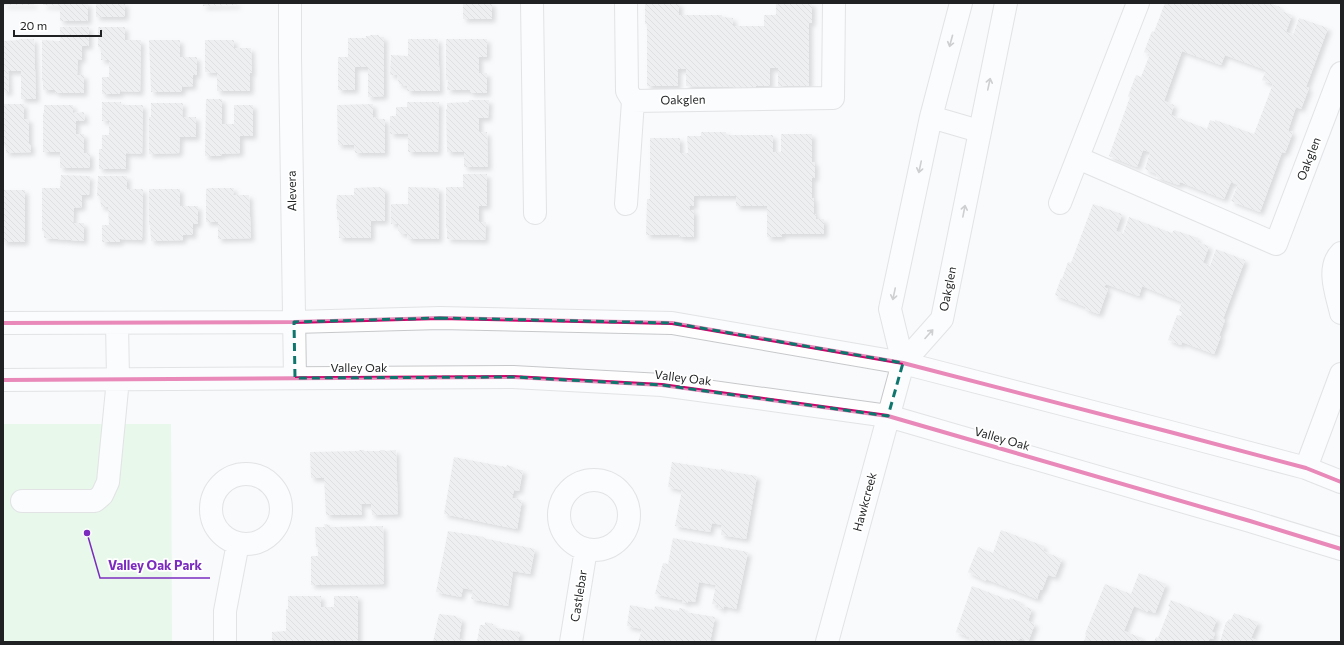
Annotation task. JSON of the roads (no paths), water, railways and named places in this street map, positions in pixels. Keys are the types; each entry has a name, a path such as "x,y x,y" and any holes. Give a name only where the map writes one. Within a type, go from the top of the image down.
{"street":[{"name":"Alevera","path":"290,3 295,378"},
{"path":"532,3 535,213"},
{"path":"626,3 627,91 633,101 626,204"},
{"name":"Oakglen","path":"633,101 834,98 834,3"},
{"path":"902,363 890,309 931,117 961,3"},
{"name":"Oakglen","path":"902,363 942,319 1006,3"},
{"path":"1060,203 1138,3"},
{"name":"Oakglen","path":"1078,158 1276,244 1341,73"},
{"path":"931,117 979,131"},
{"path":"1341,253 1336,257 1333,278 1341,313"},
{"path":"3,323 294,322 440,318 672,323 902,363 1306,468 1341,482"},
{"path":"22,501 95,501 102,495 108,482 118,379 117,322"},
{"name":"Hawkcreek","path":"827,642 902,363"},
{"path":"1306,468 1341,374"},
{"name":"Valley Oak","path":"3,380 514,377 662,385 888,416 1341,549"},
{"path":"225,642 225,611 238,543"},
{"name":"Castlebar","path":"571,642 586,550"}],"place":[{"name":"Valley Oak Park","path":"87,533"}]}
